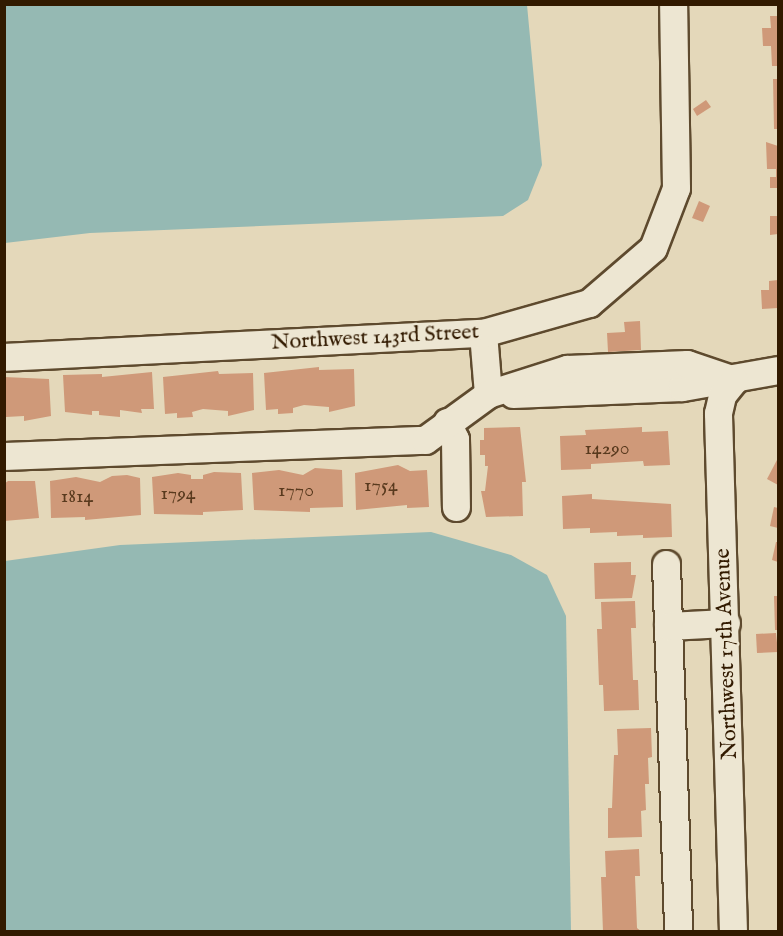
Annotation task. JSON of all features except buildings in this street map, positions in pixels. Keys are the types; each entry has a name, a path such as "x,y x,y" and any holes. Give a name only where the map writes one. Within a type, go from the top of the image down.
{"street":[{"name":"Northwest 143rd Street","path":"4,357 483,333 590,303 653,248 676,188 673,4"},
{"path":"483,333 488,394"},
{"path":"4,456 425,440 488,394 564,395 734,380 778,370"},
{"name":"Northwest 17th Avenue","path":"733,932 726,623 718,413 722,395 734,380"},
{"path":"447,422 454,440 456,507"},
{"path":"666,564 678,932"},
{"path":"668,626 726,623"}],"water":[{"path":"5,4 527,5 542,165 528,200 503,216 90,233 5,243"},
{"path":"431,532 511,555 547,575 566,616 571,931 5,931 5,561 120,545"}]}
